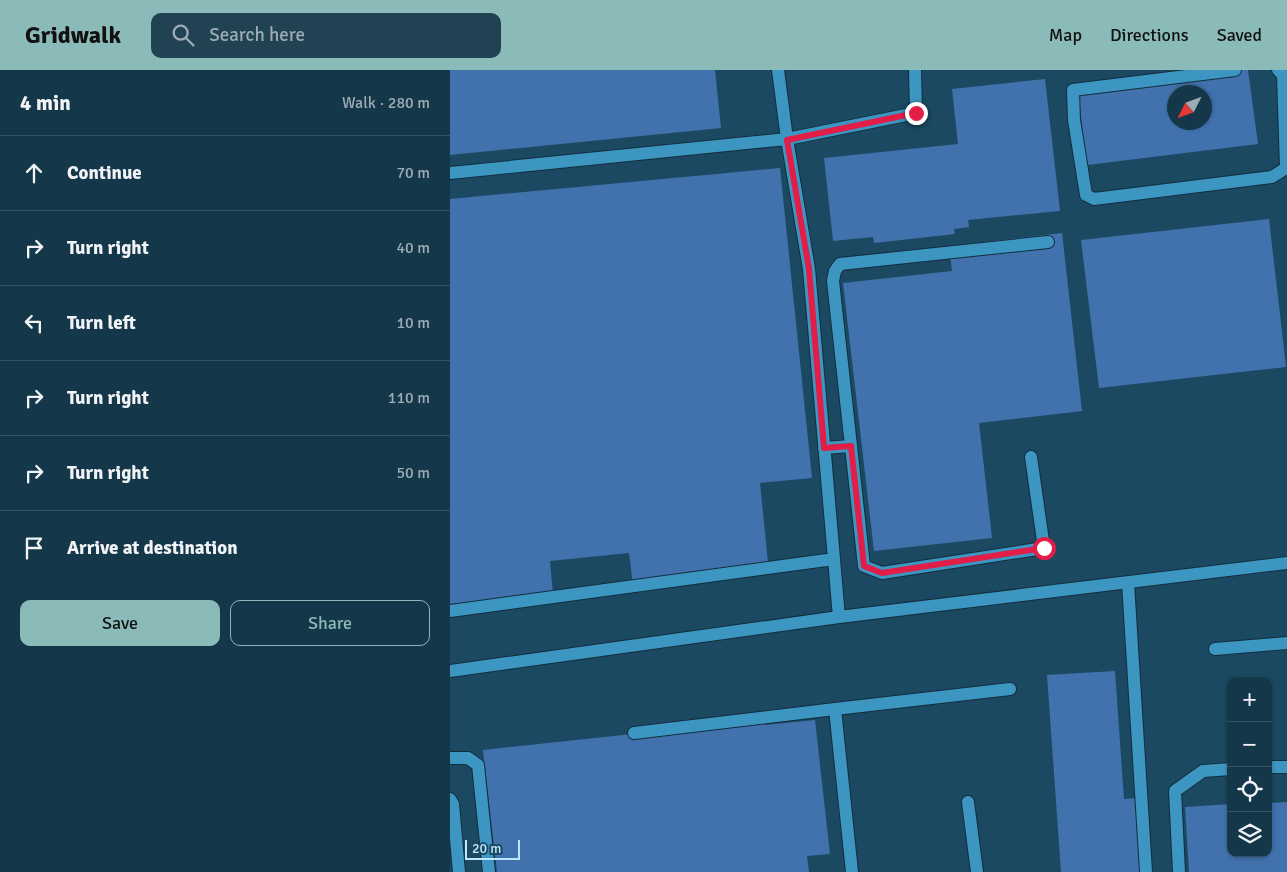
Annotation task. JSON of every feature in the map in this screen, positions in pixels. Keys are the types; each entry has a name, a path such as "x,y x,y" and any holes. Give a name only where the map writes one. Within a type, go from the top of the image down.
{"street":[{"path":"778,70 787,140 809,269 839,617"},
{"path":"450,173 787,140 916,113 915,70"},
{"path":"1235,70 1073,90 1074,120 1086,195 1094,199 1272,178 1287,168 1283,75 1278,70"},
{"path":"1032,457 1044,548 882,573 864,566 833,281 835,271 840,264 1048,242"},
{"path":"824,448 851,446"},
{"path":"450,611 834,560"},
{"path":"450,671 839,617 1287,563"},
{"path":"1128,583 1146,872"},
{"path":"1215,649 1287,644"},
{"path":"634,733 1010,688"},
{"path":"834,709 852,872"},
{"path":"450,758 468,758 478,765 489,872"},
{"path":"1272,767 1287,766"},
{"path":"1179,872 1175,791 1203,771 1227,769"},
{"path":"450,799 453,804 460,872"},
{"path":"968,802 977,872"}],"building":[{"path":"450,70 715,70 721,128 450,155"},
{"path":"1195,70 1248,70 1258,144 1087,165 1077,85"},
{"path":"1045,79 1060,211 968,220 969,227 954,229 955,234 874,243 873,237 833,241 824,158 958,144 952,89"},
{"path":"780,168 812,478 760,483 769,572 633,585 629,553 550,561 553,594 450,604 450,199"},
{"path":"1269,219 1286,367 1099,388 1081,240"},
{"path":"1062,233 1082,411 979,423 992,538 874,551 843,283 952,271 949,246"},
{"path":"1115,671 1124,799 1136,798 1141,872 1061,872 1047,675"},
{"path":"764,720 765,725 815,720 830,854 807,856 809,872 497,872 483,750"},
{"path":"1287,802 1287,872 1189,872 1185,807 1227,804 1227,857 1272,857 1272,803"}],"route":[{"path":"916,113 787,140 809,269 824,448 851,446 864,566 882,573 1044,548"}]}
